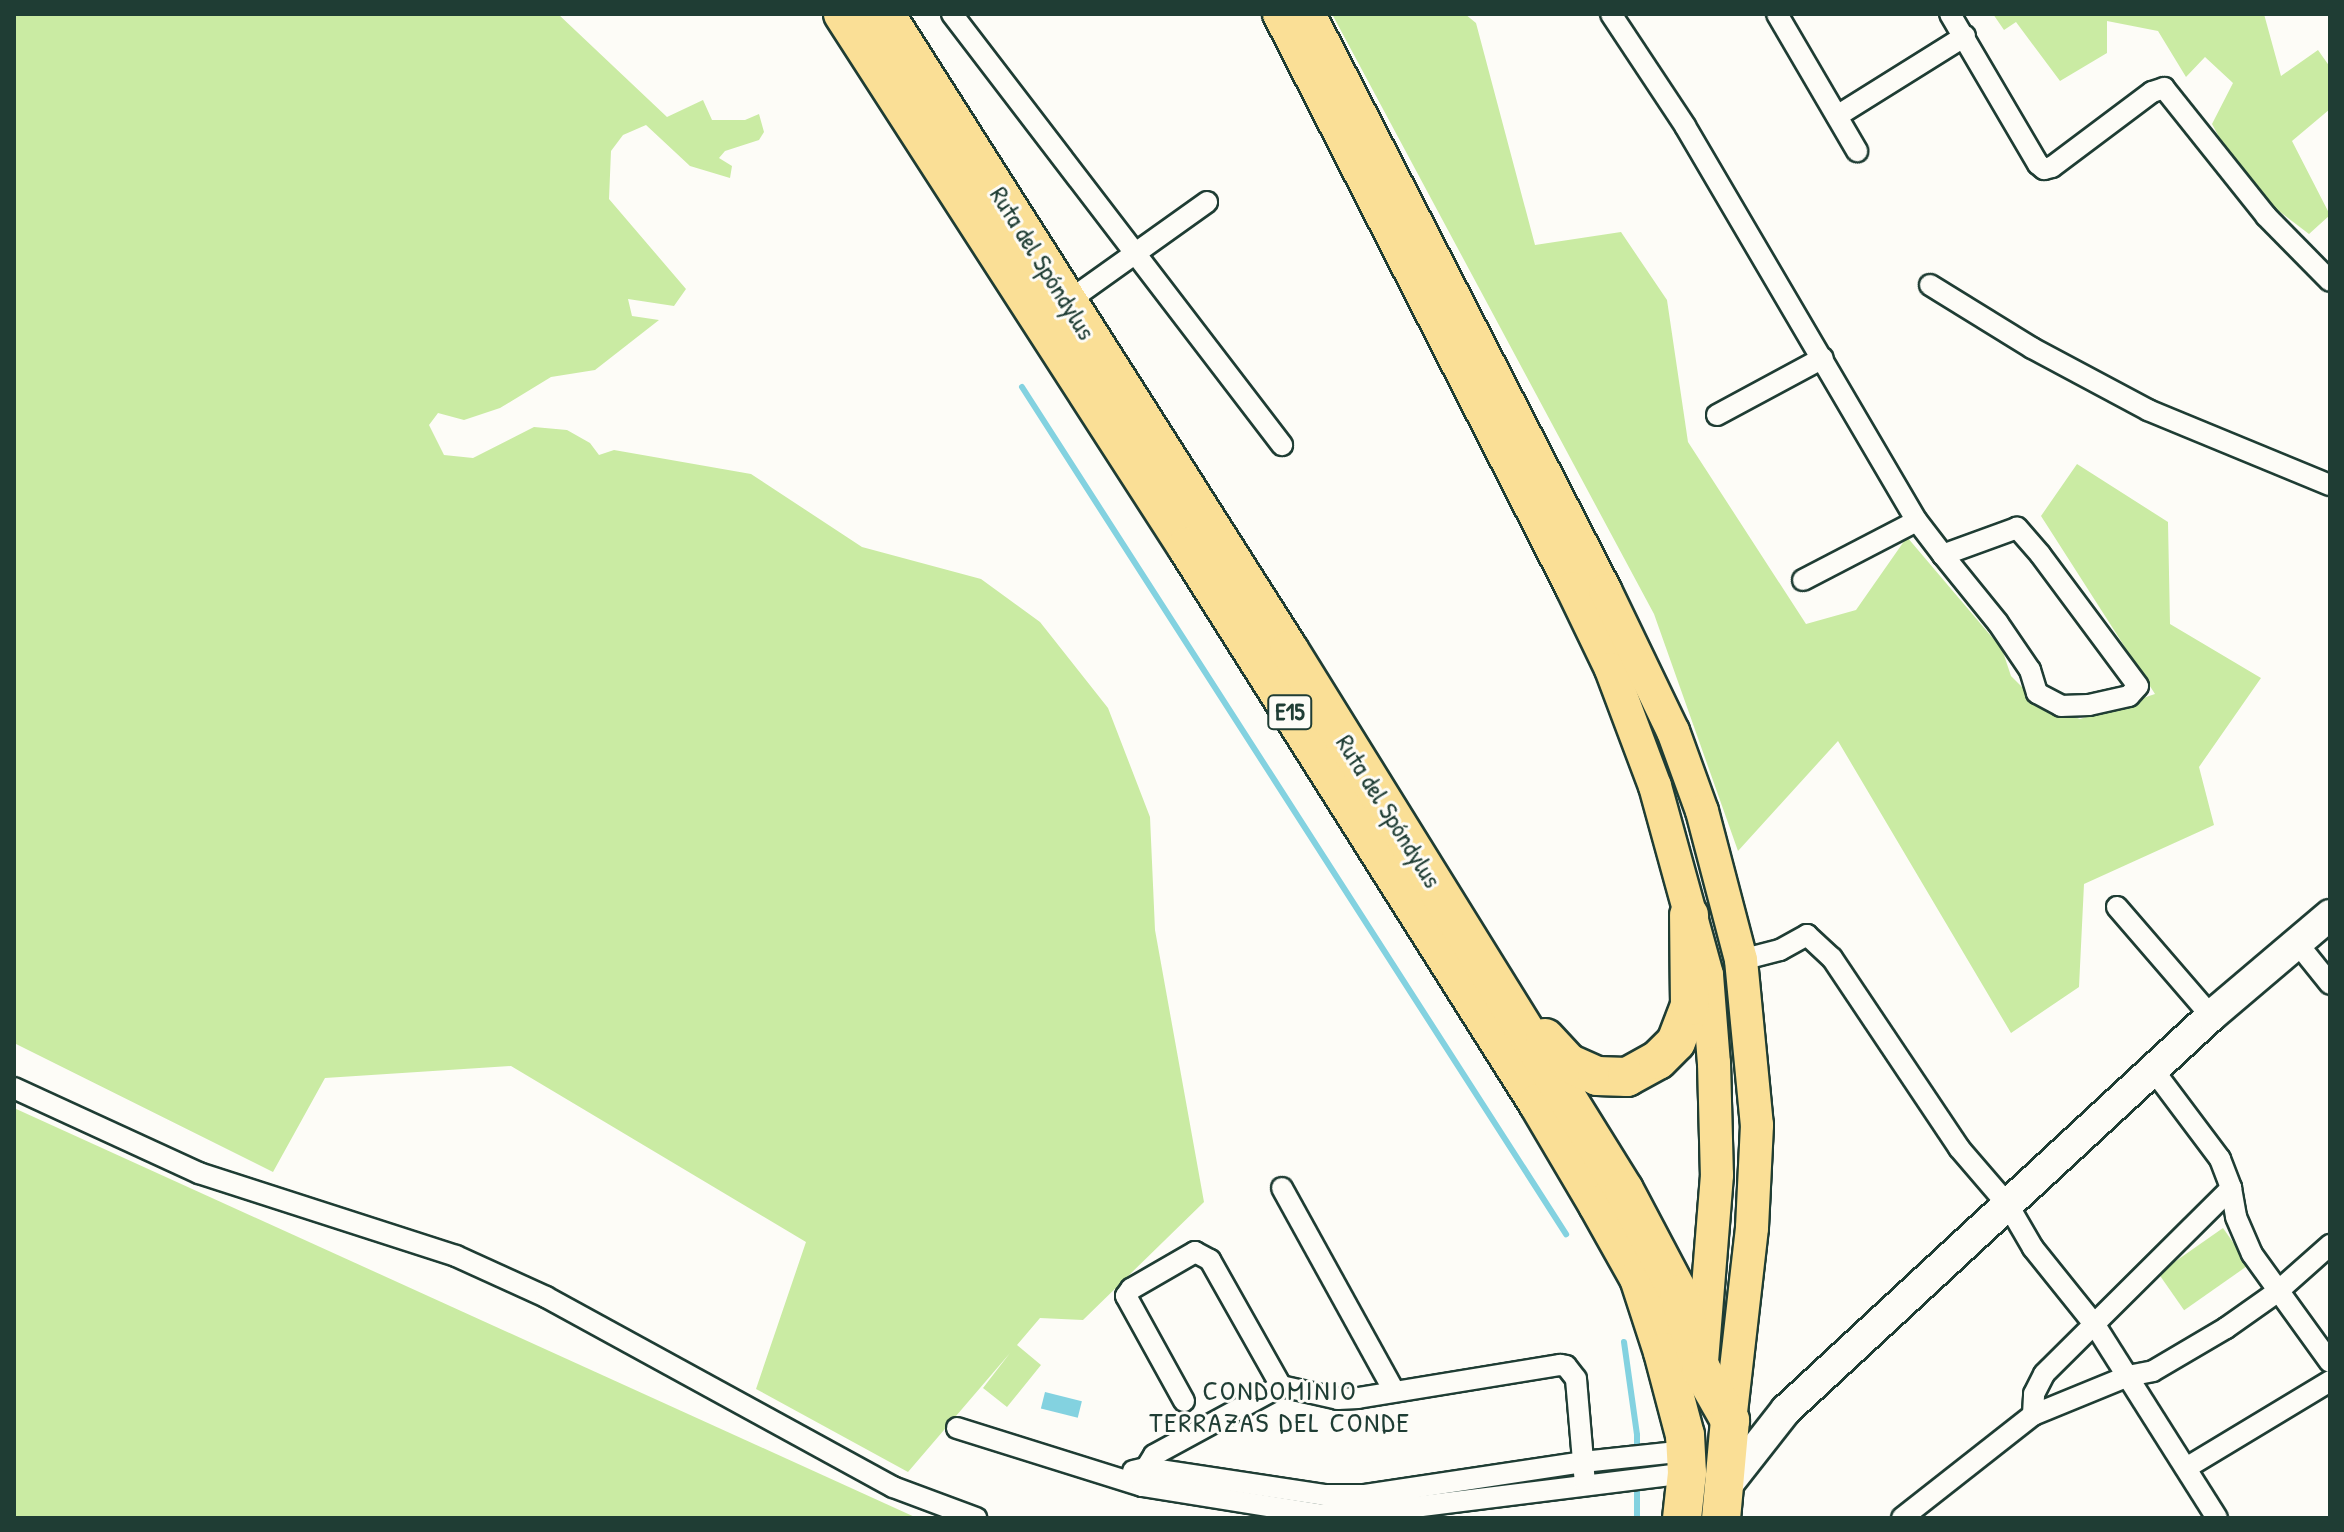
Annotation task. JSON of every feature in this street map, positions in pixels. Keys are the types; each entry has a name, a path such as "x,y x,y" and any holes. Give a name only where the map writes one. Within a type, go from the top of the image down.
{"highway":[{"name":"Ruta del Spóndylus","path":"843,14 1179,535 1553,1127 1639,1278 1668,1463 1682,1518"},
{"name":"Ruta del Spóndylus","path":"885,14 1281,637 1578,1113 1679,1294 1701,1369 1730,1420"},
{"path":"1493,979 1568,1063 1597,1076 1627,1077 1666,1053 1685,1024 1690,1006 1689,915"},
{"path":"1723,1504 1730,1420"}],"main road":[{"path":"1279,14 1611,669 1655,786 1707,975 1717,1119 1712,1273 1701,1369 1668,1463"},
{"path":"1309,14 1605,590 1673,731 1702,811 1741,960 1757,1125 1752,1228 1730,1420"}],"street":[{"path":"952,14 1282,445"},
{"path":"1611,14 1685,126 1917,521 1943,555 2022,658 2037,693 2061,706 2089,705 2129,696 2138,686 2017,528 1943,555"},
{"path":"1777,14 1857,151"},
{"path":"1950,14 2038,164 2044,169 2052,167 2152,92 2164,88 2266,216 2330,281"},
{"path":"1837,116 1965,36"},
{"path":"1067,302 1207,202"},
{"path":"1930,285 2032,348 2148,410 2330,485"},
{"path":"1717,415 1823,358"},
{"path":"1803,580 1917,521"},
{"path":"2117,907 2211,1016"},
{"path":"1723,1504 1786,1410 2211,1016 2330,915"},
{"path":"1741,960 1780,950 1807,935 1824,948 1851,982 1959,1148 2008,1205 2033,1248 2095,1325 2217,1518"},
{"path":"2298,944 2330,984"},
{"path":"2154,1071 2220,1159 2242,1233 2277,1292 2330,1362"},
{"path":"14,1088 199,1173 456,1256 546,1297 893,1487 976,1518"},
{"path":"1282,1188 1394,1391"},
{"path":"2033,1415 2037,1385 2231,1188"},
{"path":"1902,1518 2033,1415 2128,1376 2153,1371 2226,1328 2277,1292 2330,1245"},
{"path":"1184,1401 1126,1296 1131,1289 1195,1252 1210,1260 1281,1386"},
{"path":"1144,1477 1154,1455 1281,1386 1338,1399 1566,1366 1576,1379 1585,1484"},
{"path":"2186,1468 2330,1381"},
{"path":"1491,1485 1585,1484 1668,1463 1698,1418 1756,1422 1786,1410"},
{"path":"957,1428 1106,1477 1144,1477 1323,1505 1403,1498 1491,1485 1583,1462 1639,1456 1668,1463"}],"green space":[{"path":"14,14 558,14 667,117 703,100 712,120 745,120 759,114 764,132 759,140 725,151 719,158 732,166 730,178 690,166 646,125 623,135 611,151 609,199 686,289 674,306 628,299 632,316 659,320 595,370 551,377 500,408 464,420 438,413 429,425 444,455 473,458 534,427 567,430 590,443 599,455 614,450 751,474 862,547 981,579 1040,622 1108,708 1150,817 1155,930 1204,1202 1083,1320 1040,1318 1017,1345 1041,1365 1007,1407 983,1388 1010,1353 908,1472 756,1389 806,1242 511,1066 325,1078 273,1172 14,1043"},
{"path":"1332,14 1465,14 1476,23 1535,245 1621,232 1667,300 1688,442 1806,624 1856,610 1907,537 2002,649 2011,676 2040,705 2080,719 2155,694 2041,516 2077,464 2168,522 2170,624 2261,678 2199,767 2214,825 2084,884 2079,987 2011,1033 1838,741 1738,851 1654,614"},
{"path":"1993,14 2264,14 2281,76 2318,50 2330,67 2330,109 2292,141 2330,215 2309,234 2245,185 2212,124 2233,83 2205,57 2186,77 2158,31 2107,21 2107,53 2060,81 2016,22 2004,30"},
{"path":"14,1108 917,1518 14,1518"},
{"path":"2223,1228 2249,1265 2184,1310 2158,1273"}],"water":[{"path":"1045,1392 1082,1401 1078,1418 1041,1408"}],"waterway":[{"path":"1022,387 1566,1234"},
{"path":"1624,1342 1637,1435 1637,1518"}],"district":[{"name":"CONDOMINIO TERRAZAS DEL CONDE","path":"1280,1406"}]}
